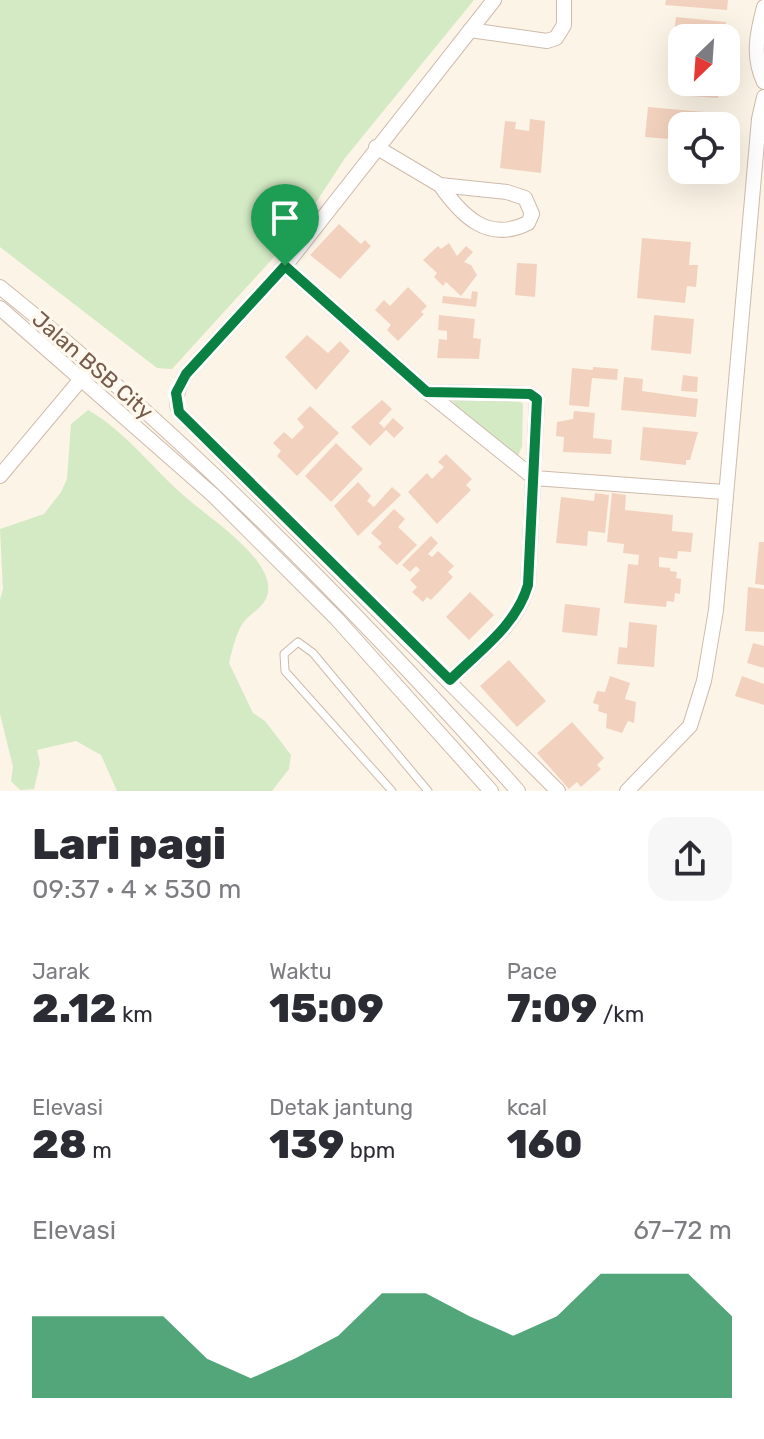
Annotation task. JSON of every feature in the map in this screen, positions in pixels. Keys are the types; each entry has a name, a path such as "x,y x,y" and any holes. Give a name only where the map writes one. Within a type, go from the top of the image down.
{"street":[{"path":"494,0 285,266 186,374 176,393 179,412 558,791"},
{"path":"470,30 547,41 556,38 564,25 564,0"},
{"path":"764,7 757,33 757,66 764,82"},
{"path":"627,791 690,726 698,706 716,610 724,492 764,97"},
{"path":"376,147 440,185 460,212 478,226 499,230 517,228 528,223 532,214 525,198 518,195 440,185"},
{"path":"285,266 427,392 534,478 724,492"},
{"name":"Jalan BSB City","path":"0,287 95,363 225,482 378,637 518,791"},
{"name":"Jalan BSB City","path":"0,308 213,495 336,618 491,791"},
{"path":"0,476 95,363"},
{"path":"427,392 534,396 537,413 528,585 523,601 515,617 450,680"}],"lane":[{"path":"392,791 285,671 284,654 290,646 298,642 313,653 428,791"}],"green space":[{"path":"0,0 474,0 345,158 296,233 172,369 157,368 0,247"},
{"path":"452,400 517,400 523,404 522,446 518,456 460,412"},
{"path":"88,410 116,430 176,489 247,549 264,572 268,584 266,599 240,628 229,663 253,713 265,721 291,755 289,769 272,791 117,791 101,755 76,741 37,750 40,763 34,789 20,790 11,781 13,767 0,714 0,600 3,589 0,529 44,514 61,492 67,479 71,424"}],"building":[{"path":"666,0 728,0 727,10 665,5"},
{"path":"676,17 726,22 726,24 675,24"},
{"path":"648,107 704,112 668,112 668,139 645,137"},
{"path":"530,119 545,121 541,173 500,168 505,121 516,122 515,129 529,131"},
{"path":"339,224 361,244 365,240 371,246 340,279 310,255"},
{"path":"642,238 691,242 689,265 698,265 696,287 687,286 685,303 637,298"},
{"path":"449,243 457,256 466,246 473,252 464,262 471,265 477,275 461,296 446,282 443,286 434,277 437,273 423,260 438,246 441,249"},
{"path":"517,263 537,264 535,297 515,295"},
{"path":"408,287 427,306 421,312 424,314 398,341 387,330 391,325 375,310 384,300 390,306"},
{"path":"472,291 478,292 476,307 442,303 443,296 471,299"},
{"path":"439,315 475,319 473,338 481,339 479,359 437,358 439,339 447,340 447,331 438,330"},
{"path":"654,315 694,319 691,354 651,350"},
{"path":"307,335 328,353 340,341 350,351 316,390 285,357"},
{"path":"593,367 618,369 617,380 592,378 589,407 569,405 572,368 593,370"},
{"path":"683,375 698,377 697,392 681,391"},
{"path":"624,377 643,379 642,391 698,399 696,417 621,410"},
{"path":"382,400 392,409 379,423 384,428 393,418 404,428 394,438 386,430 370,446 351,427"},
{"path":"310,406 339,433 297,476 277,456 281,451 273,443 284,432 292,439 304,427 297,419"},
{"path":"574,411 595,413 593,438 612,440 611,454 563,452 564,437 556,436 557,422 573,419"},
{"path":"643,427 698,432 690,460 686,460 686,465 640,460"},
{"path":"336,443 363,469 331,502 305,476"},
{"path":"446,454 472,479 466,485 471,490 437,524 408,492 427,473 432,479 444,467 438,462"},
{"path":"358,482 371,496 367,501 374,507 392,487 401,495 358,536 334,506"},
{"path":"595,493 609,495 605,533 588,531 587,546 556,543 561,497 594,501"},
{"path":"612,493 626,495 625,510 673,515 672,531 693,533 691,552 678,551 677,559 659,557 659,567 670,568 670,571 677,572 676,578 681,579 680,594 675,593 674,602 667,601 666,607 624,603 628,564 638,565 639,555 623,553 624,544 607,542"},
{"path":"394,509 405,519 398,527 417,545 397,565 378,547 382,543 371,533"},
{"path":"431,536 438,543 428,554 432,557 438,551 454,566 448,572 453,577 431,600 427,597 423,602 412,592 417,587 410,580 420,570 416,566 410,572 402,565"},
{"path":"759,542 764,542 764,585 755,584"},
{"path":"748,587 764,589 764,632 745,631"},
{"path":"470,592 494,615 469,640 446,617"},
{"path":"565,604 600,608 597,636 562,632"},
{"path":"629,622 657,625 654,667 617,664 619,647 627,648"},
{"path":"753,643 764,646 764,668 747,663"},
{"path":"509,660 546,701 517,727 480,686"},
{"path":"610,676 630,683 625,699 636,702 634,723 628,721 622,733 606,728 607,714 598,711 599,705 593,703 597,691 605,692"},
{"path":"742,676 764,684 764,705 735,696"},
{"path":"572,722 604,758 597,765 601,769 581,787 577,782 569,789 537,753"}],"route":[{"path":"285,266 427,392 530,394 537,399 528,585 515,617 450,680 179,412 176,393 186,374 285,266"}]}
